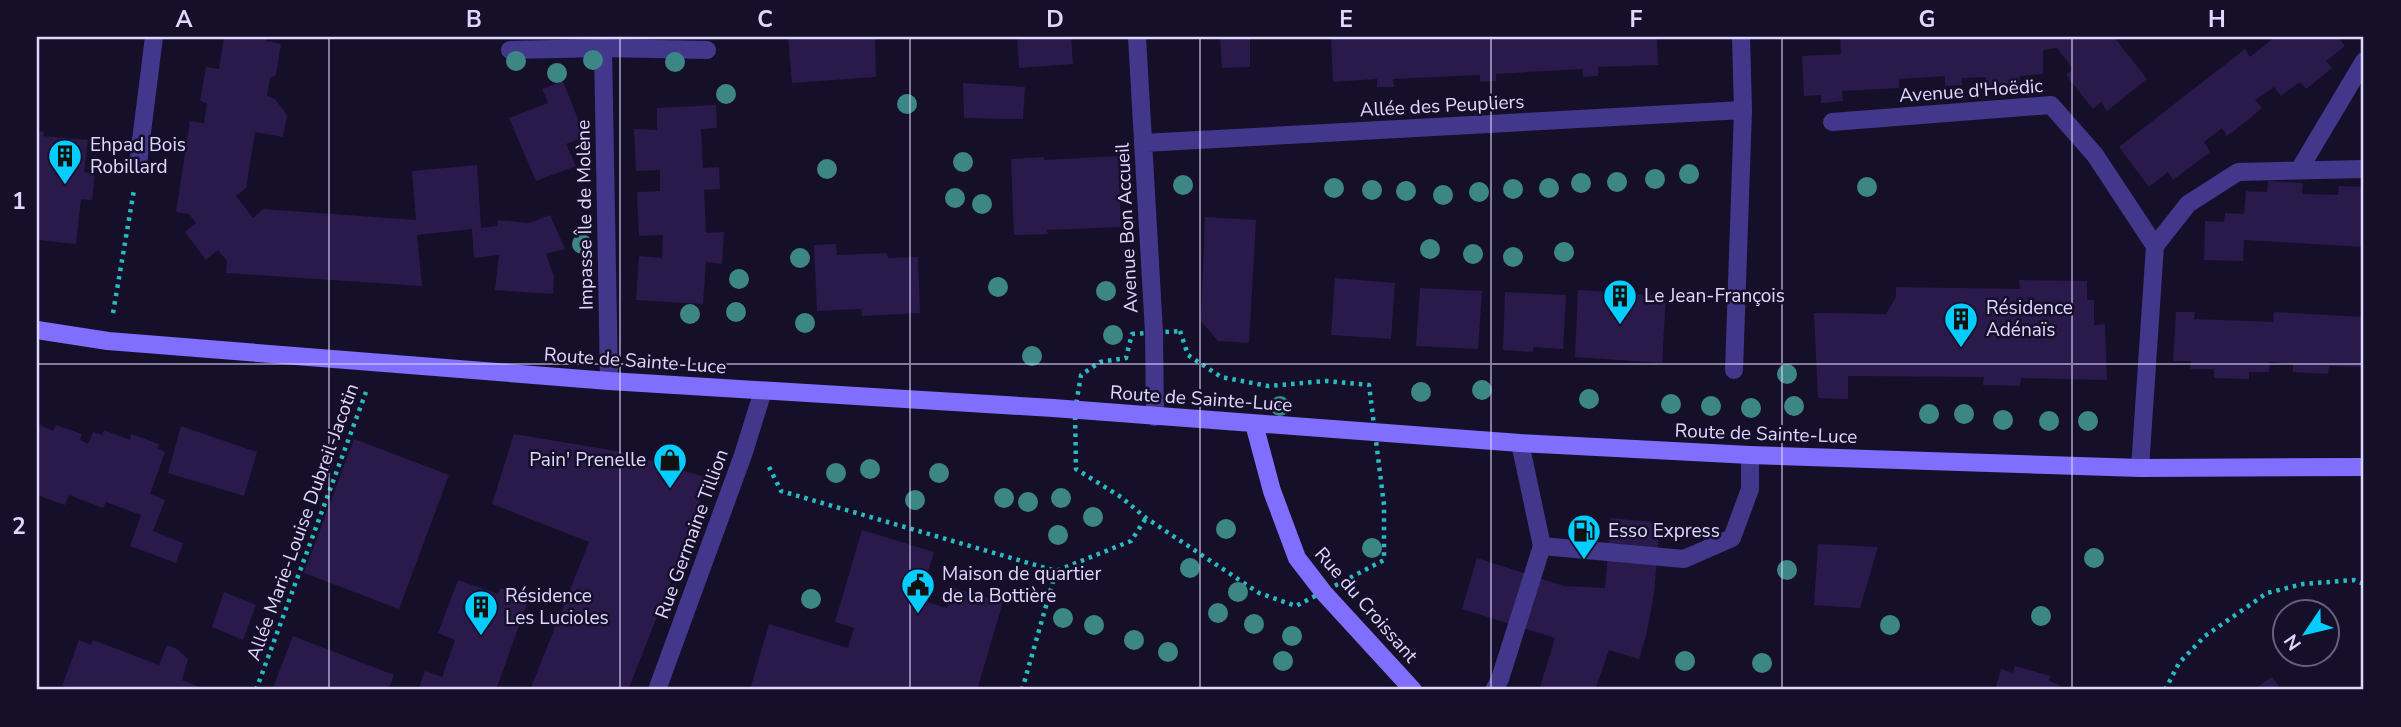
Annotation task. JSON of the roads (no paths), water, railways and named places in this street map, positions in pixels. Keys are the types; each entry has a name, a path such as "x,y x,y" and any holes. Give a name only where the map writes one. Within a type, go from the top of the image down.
{"street":[{"path":"138,164 154,37"},
{"name":"Avenue Bon Accueil","path":"1137,37 1154,332 1155,417"},
{"path":"1734,370 1743,110 1741,37"},
{"name":"Impasse Île de Molène","path":"603,48 609,381"},
{"path":"510,50 707,50"},
{"path":"2299,170 2364,61"},
{"name":"Avenue d'Hoëdic","path":"1832,122 2051,105 2095,155 2155,246"},
{"name":"Allée des Peupliers","path":"1143,143 1743,110"},
{"path":"2140,468 2155,246 2188,204 2238,172 2364,169"},
{"name":"Route de Sainte-Luce","path":"37,330 108,341 609,381 1053,408 1520,443 1750,455 2140,468 2364,467"},
{"name":"Rue Germaine Tillion","path":"657,690 743,455 763,391"},
{"name":"Rue du Croissant","path":"1254,424 1272,491 1297,558 1324,593 1413,690"},
{"path":"1494,690 1500,679 1542,546 1520,443"},
{"path":"1542,546 1684,559 1732,538 1749,489 1750,455"}],"place":[{"name":"Ehpad Bois Robillard","path":"65,186"},
{"name":"Le Jean-François","path":"1620,326"},
{"name":"Résidence Adénaïs","path":"1961,349"},
{"name":"Pain' Prenelle","path":"670,490"},
{"name":"Esso Express","path":"1584,561"},
{"name":"Maison de quartier de la Bottière","path":"918,615"},
{"name":"Résidence Les Lucioles","path":"481,637"}]}
